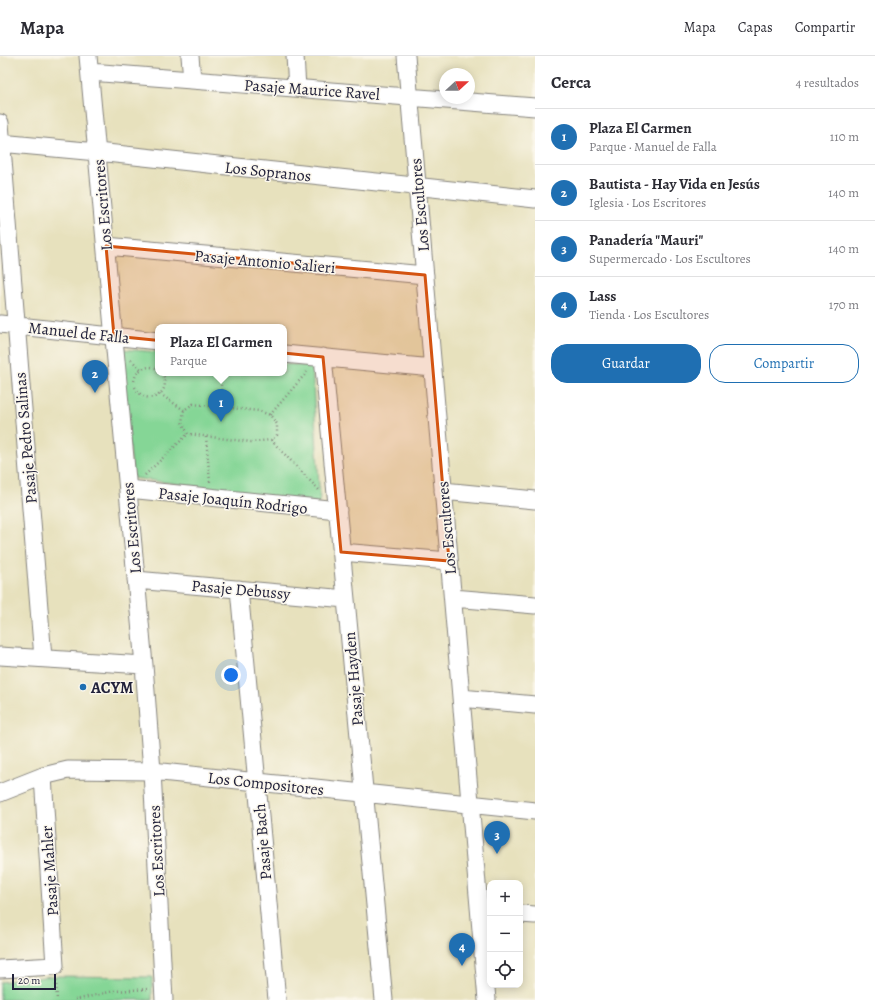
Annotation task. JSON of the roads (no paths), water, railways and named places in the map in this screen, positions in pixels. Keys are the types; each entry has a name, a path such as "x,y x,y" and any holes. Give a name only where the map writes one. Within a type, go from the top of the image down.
{"street":[{"path":"190,56 192,79"},
{"path":"294,56 297,88"},
{"name":"Los Escultores","path":"406,56 470,804 485,910 487,1000"},
{"name":"Pasaje Maurice Ravel","path":"89,64 192,79 535,107"},
{"name":"Los Escritores","path":"89,64 144,665 152,770 164,994"},
{"name":"Pasaje Pedro Salinas","path":"0,123 8,325 44,658"},
{"name":"Los Sopranos","path":"1,144 97,152 535,198"},
{"name":"Pasaje Antonio Salieri","path":"106,246 425,275"},
{"name":"Manuel de Falla","path":"8,325 155,340"},
{"path":"287,354 433,368"},
{"name":"Pasaje Hayden","path":"323,357 384,1000"},
{"name":"Pasaje Joaquín Rodrigo","path":"128,489 338,510"},
{"path":"443,491 535,500"},
{"path":"341,552 449,561"},
{"name":"Pasaje Debussy","path":"136,580 346,599"},
{"name":"Pasaje Bach","path":"239,589 277,1000"},
{"path":"453,598 535,605"},
{"path":"0,656 144,665"},
{"path":"461,698 535,705"},
{"name":"Los Compositores","path":"0,793 43,776 68,770 152,770 535,811"},
{"name":"Pasaje Mahler","path":"0,969 55,966 43,776"},
{"path":"523,914 535,915"}],"place":[{"name":"Bautista - Hay Vida en Jesús","path":"95,393"},
{"name":"Plaza El Carmen","path":"221,422"},
{"name":"ACYM","path":"83,687"},
{"name":"Panadería \"Mauri\"","path":"497,854"},
{"name":"Lass","path":"462,966"}]}
